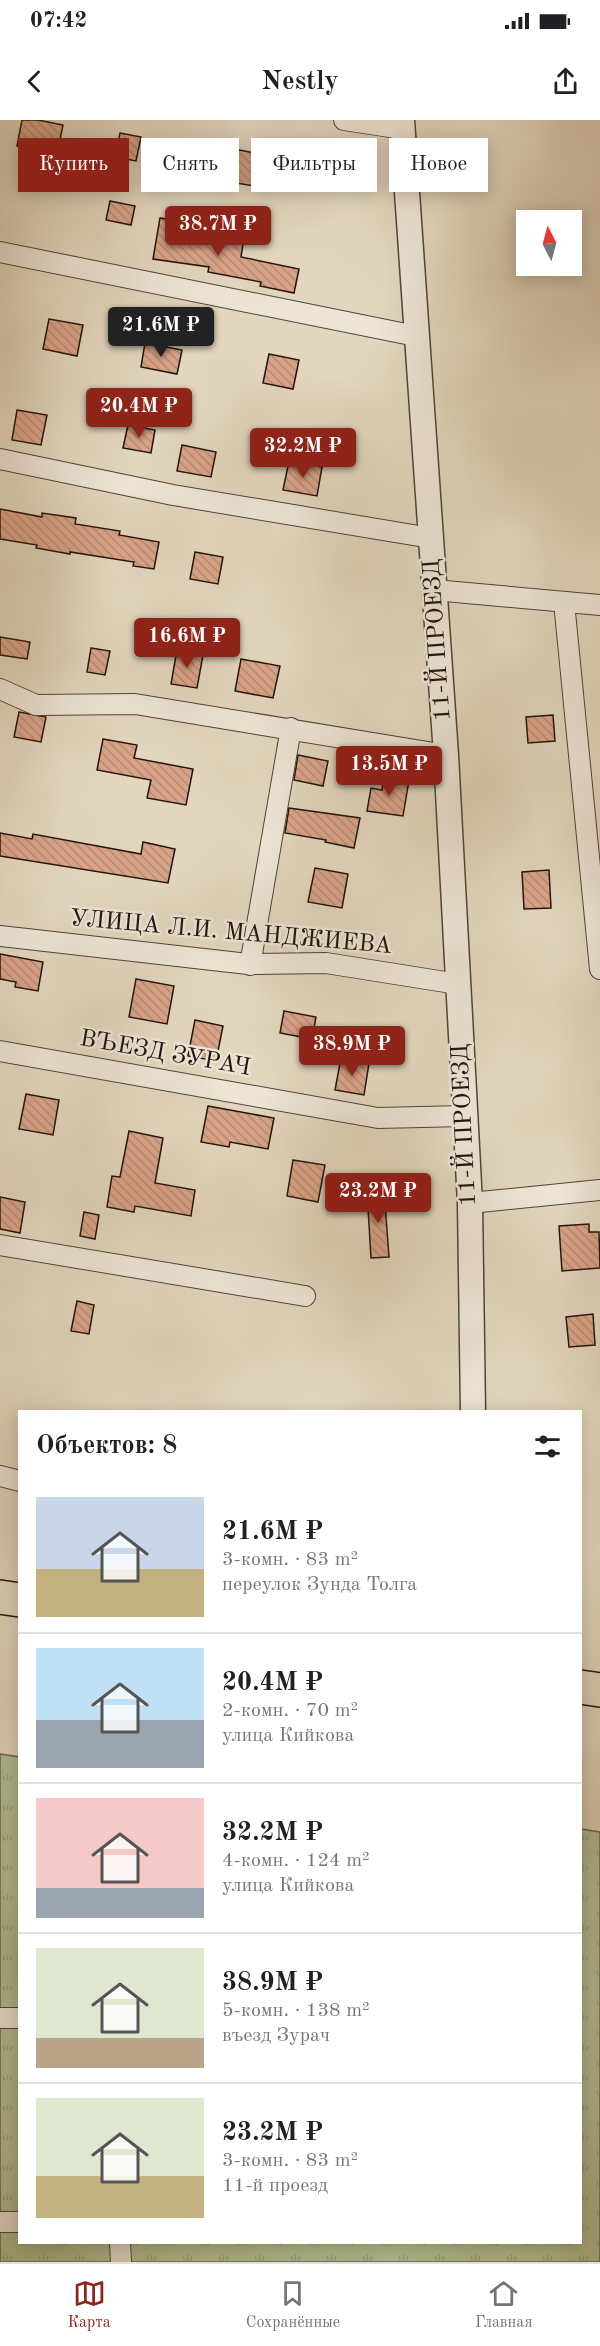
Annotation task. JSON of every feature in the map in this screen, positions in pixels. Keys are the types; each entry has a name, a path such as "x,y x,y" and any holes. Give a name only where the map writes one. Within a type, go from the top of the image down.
{"highway":[{"path":"0,1597 18,1600"},
{"path":"582,1687 600,1690"}],"street":[{"path":"344,120 403,125"},
{"name":"11-Й ПРОЕЗД","path":"403,125 446,755 470,1203 473,1410"},
{"path":"0,252 416,336"},
{"path":"0,459 173,495 430,538"},
{"path":"434,590 600,605"},
{"path":"564,602 600,969"},
{"path":"0,689 36,705 135,704 446,755"},
{"path":"250,964 291,728"},
{"name":"УЛИЦА Л.И. МАНДЖИЕВА","path":"0,936 250,964 326,963 458,984"},
{"name":"ВЪЕЗД ЗУРАЧ","path":"0,1051 378,1118 465,1116"},
{"path":"470,1203 600,1190"},
{"path":"0,1245 305,1296"},
{"path":"0,1476 18,1480"},
{"path":"0,2018 18,2019"},
{"path":"0,2223 18,2223"},
{"path":"120,2244 121,2262"}],"green space":[{"path":"0,1754 18,1757 18,2244 582,2244 582,1829 600,1832 600,2262 0,2262"}],"building":[{"path":"22,120 38,120 63,125 60,138 19,138"},
{"path":"120,133 141,137 136,161 129,160 129,138 119,138"},
{"path":"239,150 251,152 251,186 239,184"},
{"path":"110,201 135,206 131,225 106,220"},
{"path":"160,218 194,223 192,235 243,244 241,257 299,269 294,293 260,286 261,282 208,272 209,267 153,259"},
{"path":"49,319 83,325 77,356 43,349"},
{"path":"145,343 182,350 177,374 141,367"},
{"path":"269,354 299,360 293,389 263,383"},
{"path":"17,410 47,415 41,445 12,440"},
{"path":"128,425 155,430 151,453 123,448"},
{"path":"182,445 216,452 211,477 177,471"},
{"path":"289,461 322,467 317,496 283,490"},
{"path":"0,509 42,517 42,513 76,518 75,524 120,531 119,535 159,542 154,569 133,566 134,562 70,552 70,554 36,548 37,545 0,539"},
{"path":"195,552 223,557 218,584 190,579"},
{"path":"0,637 30,642 27,659 0,655"},
{"path":"91,648 110,651 105,675 87,672"},
{"path":"177,650 203,655 197,688 171,684"},
{"path":"241,659 280,666 273,698 235,691"},
{"path":"19,712 46,717 41,742 14,737"},
{"path":"553,715 555,741 528,743 526,717"},
{"path":"103,739 137,745 134,758 193,769 186,805 147,798 151,780 97,770"},
{"path":"298,755 328,761 323,786 294,780"},
{"path":"384,776 409,780 403,816 367,811 371,788 382,790"},
{"path":"289,808 360,818 354,848 325,842 326,840 285,833"},
{"path":"0,833 32,839 33,834 141,854 143,842 175,849 168,883 0,856"},
{"path":"315,868 348,874 342,908 308,902"},
{"path":"549,870 551,908 524,909 522,872"},
{"path":"0,954 43,962 38,991 15,987 16,982 0,979"},
{"path":"136,979 174,986 167,1024 129,1017"},
{"path":"284,1011 316,1017 312,1039 280,1033"},
{"path":"195,1020 223,1026 216,1061 188,1056"},
{"path":"341,1058 369,1063 364,1095 335,1090"},
{"path":"26,1094 59,1100 53,1135 19,1129"},
{"path":"208,1106 274,1118 268,1149 230,1142 229,1147 201,1142"},
{"path":"129,1131 163,1138 155,1183 195,1190 191,1216 135,1206 134,1212 107,1207 112,1176 120,1177"},
{"path":"293,1160 325,1165 318,1202 287,1196"},
{"path":"384,1190 389,1257 371,1258 367,1191"},
{"path":"0,1197 25,1202 20,1233 0,1229"},
{"path":"84,1212 99,1215 95,1239 80,1236"},
{"path":"589,1224 589,1232 599,1232 600,1268 562,1271 559,1226"},
{"path":"77,1301 94,1305 89,1334 71,1331"},
{"path":"593,1314 595,1345 569,1347 566,1317"}]}
